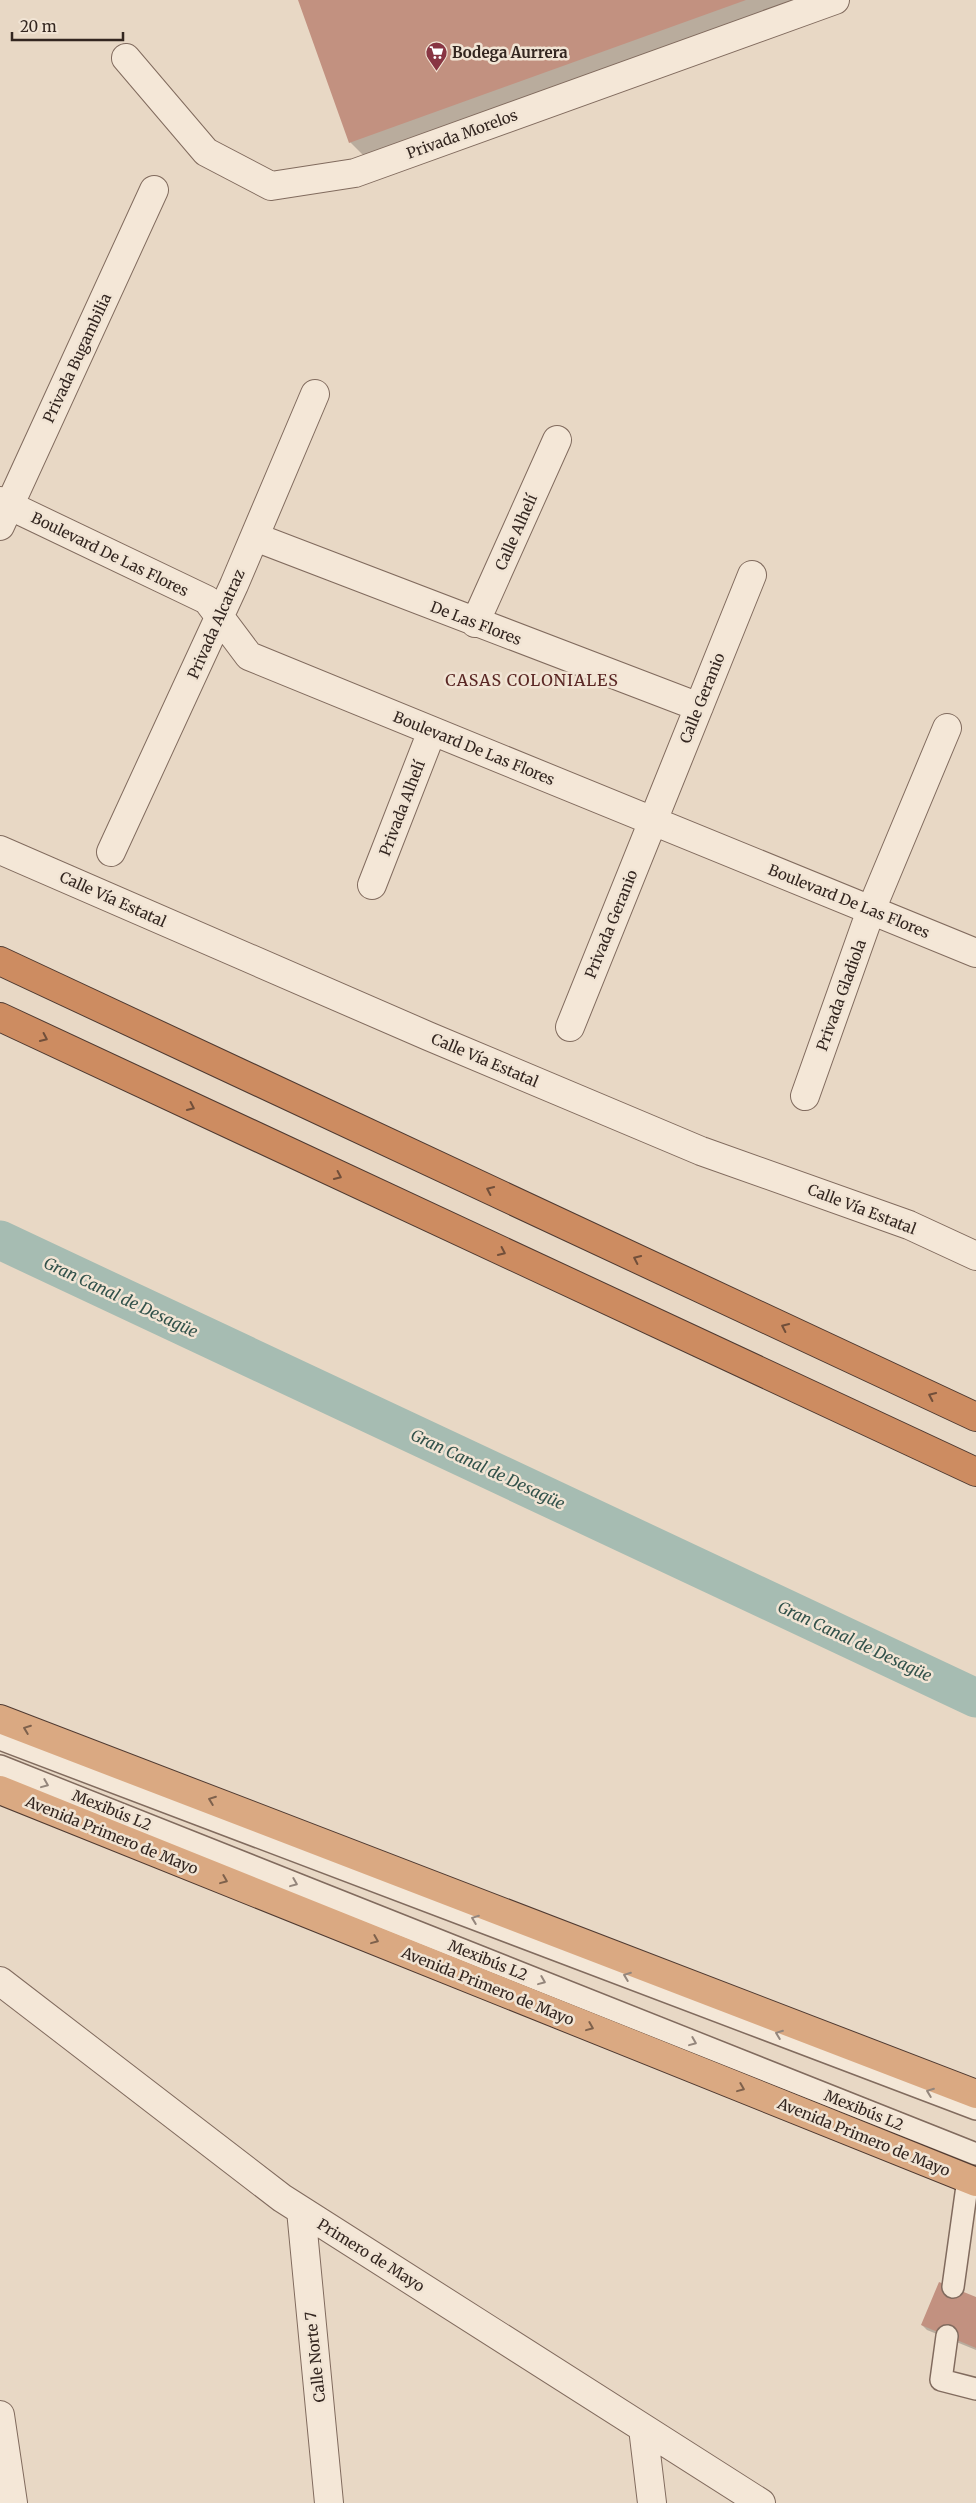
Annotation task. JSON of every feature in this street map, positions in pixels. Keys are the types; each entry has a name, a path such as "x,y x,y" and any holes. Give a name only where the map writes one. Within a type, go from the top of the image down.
{"highway":[{"path":"0,961 976,1417"},
{"path":"0,1017 976,1472"},
{"path":"0,1719 976,2094"},
{"name":"Avenida Primero de Mayo","path":"0,1790 973,2172"}],"street":[{"name":"Privada Morelos","path":"126,58 206,152 271,186 355,173 835,0"},
{"name":"Privada Bugambilia","path":"3,511 154,190"},
{"name":"Privada Alcatraz","path":"111,852 220,617 315,394"},
{"name":"Calle Alhelí","path":"476,622 558,440"},
{"name":"Boulevard De Las Flores","path":"3,511 208,600 248,656 976,953"},
{"name":"De Las Flores","path":"254,537 699,708"},
{"name":"Calle Geranio","path":"652,821 752,575"},
{"name":"Privada Gladiola","path":"805,1096 871,910 947,728"},
{"name":"Privada Alhelí","path":"372,885 432,731"},
{"name":"Privada Geranio","path":"570,1027 652,821"},
{"name":"Calle Vía Estatal","path":"0,850 428,1036 692,1148 900,1222 976,1256"},
{"name":"Primero de Mayo","path":"0,1981 274,2192 761,2503"},
{"name":"Calle Norte 7","path":"301,2210 329,2503"},
{"path":"0,2415 13,2503"},
{"path":"643,2428 652,2503"}],"lane":[{"name":"Mexibús L2","path":"0,1739 976,2109"},
{"name":"Mexibús L2","path":"0,1766 973,2172"},
{"path":"953,2288 973,2172"},
{"path":"947,2336 941,2380 976,2390"}],"building":[{"name":"Bodega Aurrera","path":"298,0 746,0 349,143"},
{"path":"939,2282 976,2297 976,2348 921,2325"}],"waterway":[{"name":"Gran Canal de Desagüe","path":"0,1240 976,1698"}],"place":[{"name":"Bodega Aurrera","path":"436,71"}],"district":[{"name":"CASAS COLONIALES","path":"532,680"}]}
